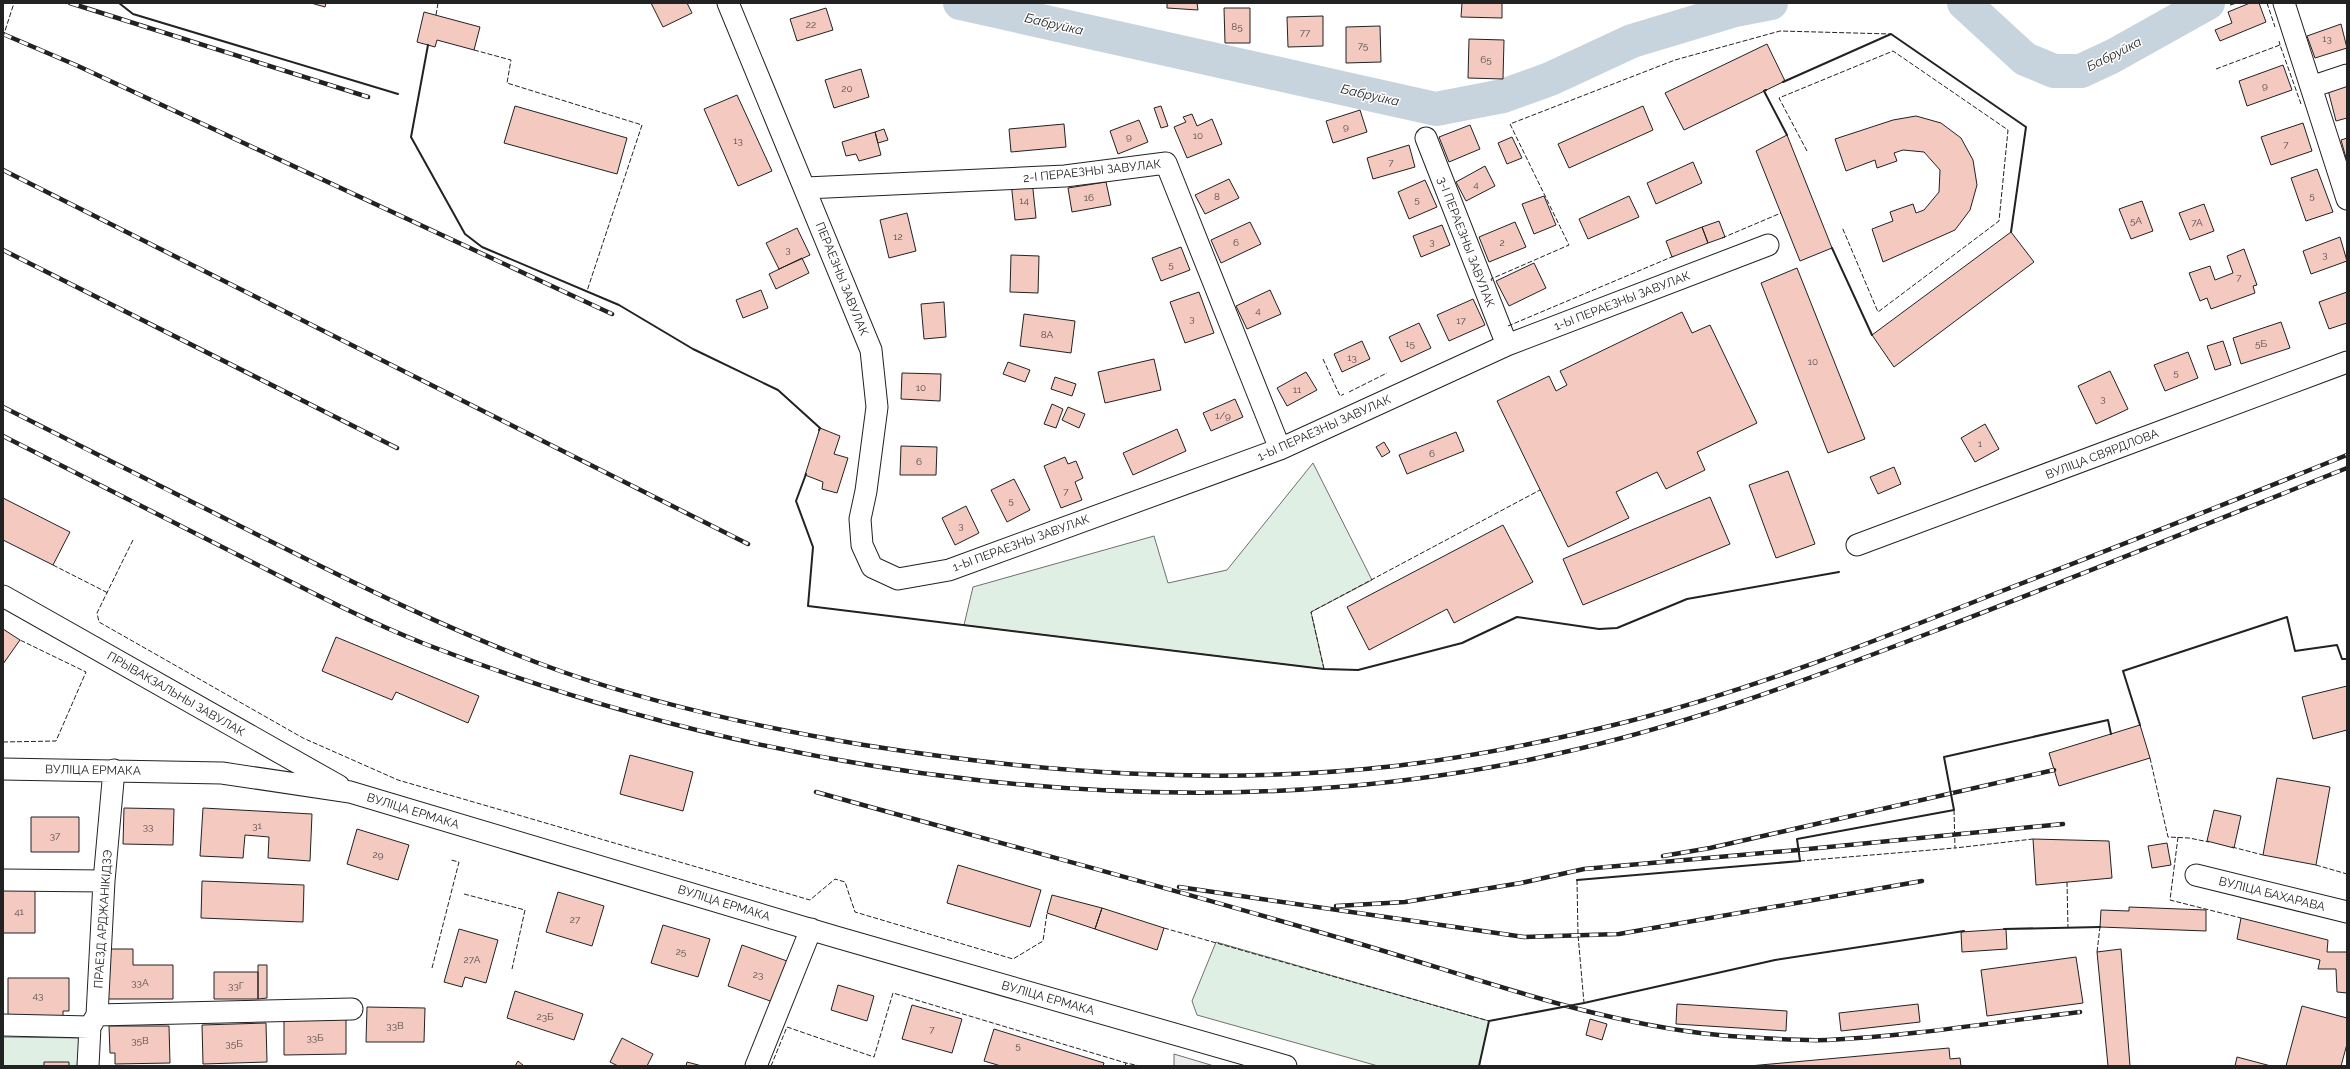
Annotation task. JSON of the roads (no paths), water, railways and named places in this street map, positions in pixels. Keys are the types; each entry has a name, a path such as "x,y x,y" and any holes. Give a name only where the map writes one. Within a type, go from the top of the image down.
{"street":[{"name":"ПЕРАЕЗНЫ ЗАВУЛАК","path":"728,3 806,188 871,350 877,407 866,491 860,519 862,545 872,567"},
{"path":"2287,4 2311,87 2347,199"},
{"path":"2311,87 2347,75"},
{"name":"3-І ПЕРАЕЗНЫ ЗАВУЛАК","path":"1426,138 1507,345"},
{"name":"2-І ПЕРАЕЗНЫ ЗАВУЛАК","path":"806,188 1065,176 1166,162 1280,448"},
{"name":"1-Ы ПЕРАЕЗНЫ ЗАВУЛАК","path":"872,567 898,579 949,570 1280,448 1507,345 1768,245"},
{"name":"ВУЛІЦА СВЯРДЛОВА","path":"1857,546 2347,362"},
{"name":"ПРЫВАКЗАЛЬНЫ ЗАВУЛАК","path":"3,596 350,792"},
{"name":"ВУЛІЦА ЕРМАКА","path":"3,769 222,772 350,792 810,929 1286,1066"},
{"name":"ПРАЕЗД АРДЖАНІКІДЗЭ","path":"88,1066 114,770"},
{"name":"ВУЛІЦА БАХАРАВА","path":"2196,876 2347,912"},
{"path":"3,880 104,881"},
{"path":"756,1066 810,929"},
{"path":"3,1025 352,1010"}],"waterway":[{"name":"Бабруйка","path":"960,3 1436,109 1503,96 1550,79 1632,41 1735,10 1771,3"},
{"name":"Бабруйка","path":"1964,3 2025,59 2054,71 2081,71 2113,56 2208,3"}],"railway":[{"path":"70,3 368,97"},
{"path":"3,34 78,66 612,314"},
{"path":"3,170 748,544"},
{"path":"3,250 397,448"},
{"path":"3,407 371,591 447,626 524,658 600,684 712,715 864,745 996,763 1129,774 1196,776 1329,772 1424,762 1482,753 1569,736 1673,709 1810,665 2124,544 2347,455"},
{"path":"3,436 312,593 380,625 425,644 559,691 697,730 839,760 983,781 1128,791 1273,791 1416,779 1556,754 1604,743 1652,730 1746,700 1840,667 2036,592 2347,468"},
{"path":"1663,856 1710,848 2054,770"},
{"path":"816,792 1289,923 1541,999 1635,1022 1682,1031 1791,1040 1827,1040 1922,1032 2080,1012"},
{"path":"1336,906 1405,902 1521,883 1584,869 2063,824"},
{"path":"1179,887 1524,937 1619,934 1922,881"}]}
